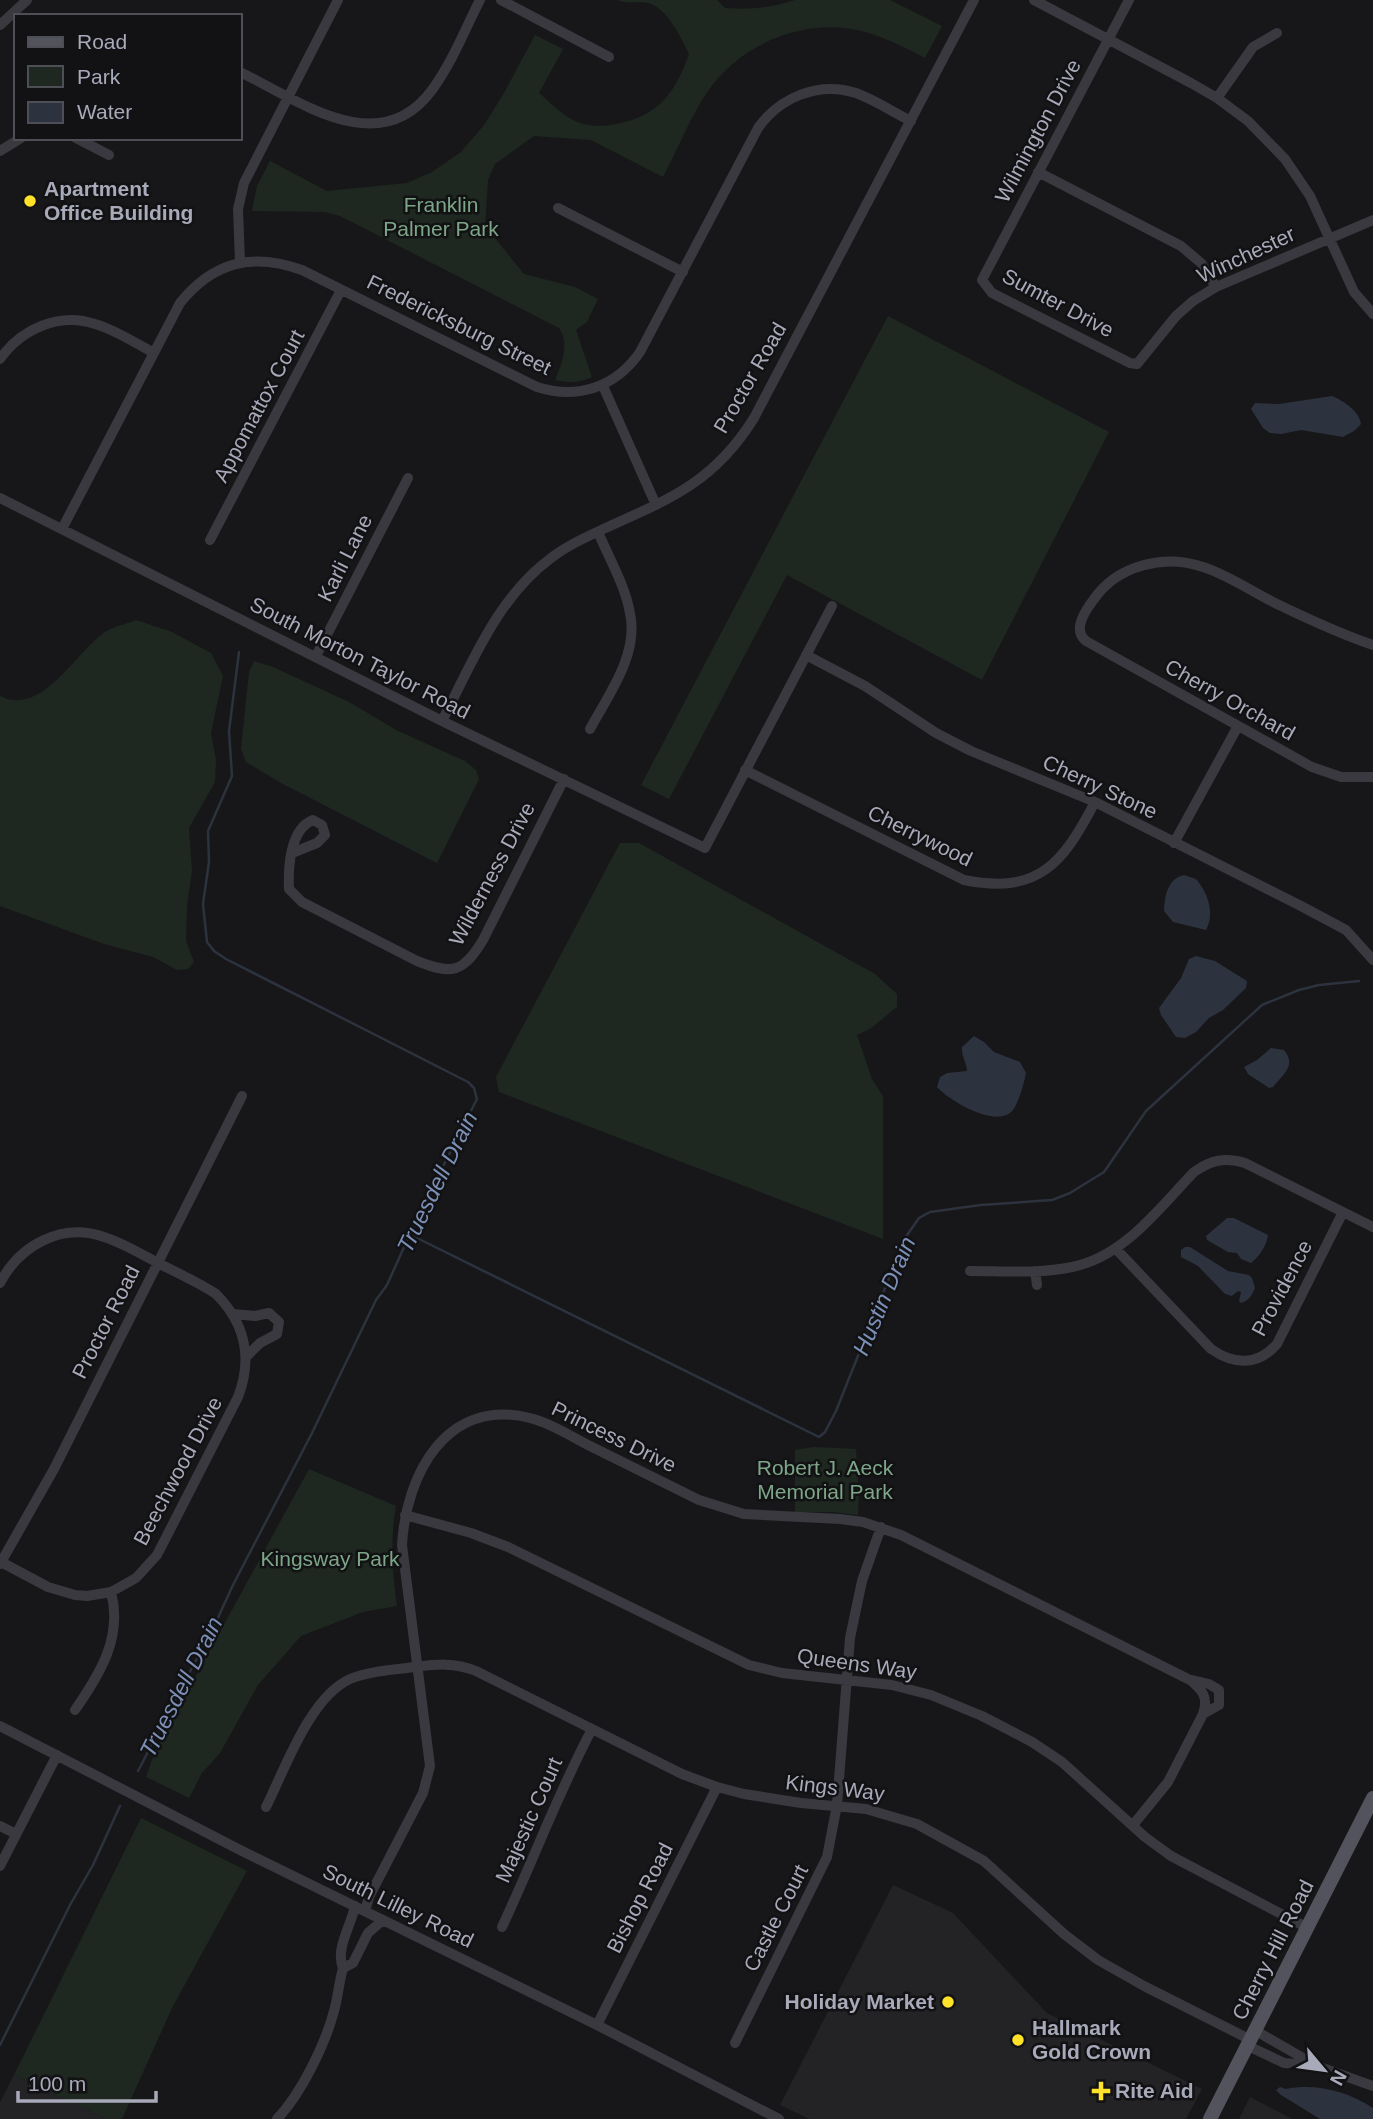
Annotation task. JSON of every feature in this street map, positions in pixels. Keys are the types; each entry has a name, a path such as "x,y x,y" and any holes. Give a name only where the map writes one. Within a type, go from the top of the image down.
{"main road":[{"name":"Cherry Hill Road","path":"1210,2119 1373,1798"}],"street":[{"path":"16,14 27,0"},
{"path":"240,262 238,209 241,191 338,0"},
{"path":"242,73 331,117 351,123 379,123 402,115 420,103 434,88 480,0"},
{"path":"501,0 609,57"},
{"name":"Proctor Road","path":"442,721 495,620 515,592 553,556 674,497 705,476 729,453 746,430 974,0"},
{"path":"1034,0 1217,99 1248,121 1285,159 1310,196 1354,292 1373,314"},
{"name":"Wilmington Drive","path":"982,280 1129,0"},
{"path":"0,10 14,17"},
{"path":"0,25 14,17"},
{"path":"1217,99 1253,47 1277,33"},
{"name":"Fredericksburg Street","path":"62,529 180,303 190,291 214,272 240,262 262,260 286,264 537,387 570,393 603,386 621,375 637,357 758,128 769,114 783,103 811,91 842,90 865,97 911,121"},
{"path":"0,151 18,140"},
{"path":"80,140 109,155"},
{"path":"1038,172 1181,246 1200,262 1216,287"},
{"path":"558,208 682,272"},
{"name":"Winchester","path":"1119,357 1133,364 1139,363 1176,316 1216,287 1373,220"},
{"name":"Sumter Drive","path":"982,280 992,293 1119,357"},
{"name":"Appomattox Court","path":"210,540 341,290"},
{"path":"0,359 29,331 51,322 73,320 106,328 154,353"},
{"path":"603,386 656,505"},
{"name":"Karli Lane","path":"316,656 408,478"},
{"name":"South Morton Taylor Road","path":"0,498 442,721 705,848 745,770"},
{"path":"590,729 626,660 632,627 627,600 598,532"},
{"name":"Cherry Orchard","path":"1373,645 1280,606 1215,572 1176,562 1140,566 1112,580 1092,601 1079,632 1086,642 1327,773 1356,778 1373,777"},
{"path":"745,770 832,606"},
{"name":"Cherry Stone","path":"806,655 865,686 936,733 989,760 1096,802 1346,930 1373,960"},
{"path":"1174,843 1238,726"},
{"name":"Cherrywood","path":"745,770 952,875 992,885 1008,884 1032,877 1054,864 1070,848 1096,802"},
{"name":"Wilderness Drive","path":"292,853 288,866 289,889 302,902 417,961 437,969 456,970 473,957 483,940 564,779"},
{"name":"Proctor Road","path":"1,1563 54,1469 242,1096"},
{"path":"970,1271 1035,1271 1075,1267 1116,1249 1194,1172 1225,1159 1245,1163 1373,1227"},
{"name":"Providence","path":"1116,1249 1211,1349 1229,1360 1251,1361 1265,1356 1277,1344 1343,1212"},
{"name":"Beechwood Drive","path":"0,1283 9,1268 26,1250 47,1238 72,1232 106,1237 208,1289 227,1305 242,1332 247,1356 245,1376 238,1397 158,1555 136,1578 111,1592 87,1596 64,1592 35,1581 1,1563"},
{"path":"1035,1271 1037,1285"},
{"path":"233,1314 255,1316 269,1313 279,1322 276,1334 260,1343 247,1356"},
{"name":"Princess Drive","path":"277,2119 320,2047 334,2010 343,1968 339,1958 340,1950 351,1924 369,1897 423,1793 428,1777 430,1755 402,1545 405,1515 419,1473 429,1454 440,1441 470,1422 509,1415 528,1417 722,1509 762,1517 840,1519 881,1527 1190,1680 1203,1691 1206,1704 1203,1714 1168,1782 1133,1825"},
{"name":"Queens Way","path":"405,1515 471,1533 508,1547 749,1665 782,1673 846,1679 913,1690 982,1716 1032,1742 1062,1762 1158,1847 1184,1865 1308,1928"},
{"name":"Castle Court","path":"734,2043 823,1866 832,1838 846,1679 857,1602 881,1527"},
{"path":"75,1710 103,1664 111,1645 115,1615 111,1592"},
{"name":"Kings Way","path":"266,1807 313,1712 334,1689 364,1674 442,1663 470,1668 682,1774 717,1787 773,1800 866,1808 895,1816 962,1847 1001,1874 1064,1934 1098,1960 1143,1986 1252,2039"},
{"name":"South Lilley Road","path":"0,1726 242,1851 597,2025 779,2119"},
{"name":"Majestic Court","path":"502,1927 529,1869 555,1802 592,1729"},
{"path":"0,1866 57,1755"},
{"name":"Bishop Road","path":"597,2025 717,1787"},
{"path":"0,1826 16,1834"},
{"name":"Princess Drive","path":"343,1968 353,1963 368,1933 383,1920"},
{"path":"1252,2039 1284,2063 1317,2066"},
{"path":"1252,2039 1373,2086"}],"shaded area":[{"path":"893,1885 953,1913 1047,2013 1202,2089 1186,2119 809,2119 780,2105"},
{"path":"14,2075 106,2119 0,2119 0,2102"},
{"path":"1250,2097 1292,2119 1239,2119"}],"green space":[{"name":"Franklin Palmer Park","path":"617,0 717,0 725,8 743,9 769,7 795,0 890,0 942,26 925,58 881,37 844,28 799,31 758,47 739,59 708,91 663,177 591,140 534,136 495,164 488,180 485,226 524,274 575,287 598,299 587,322 576,330 592,377 583,380 555,380 564,347 559,328 340,216 325,212 252,211 257,186 270,161 327,191 407,183 432,172 461,152 484,125 535,35 563,49 539,93 564,115 578,122 599,126 644,115 663,101 671,91 689,54 674,26 657,7 647,3"},
{"path":"888,316 1109,432 982,680 787,575 669,799 641,785"},
{"path":"136,620 172,632 211,653 223,676 211,733 216,760 215,782 189,828 192,871 186,941 194,962 188,969 177,970 153,957 104,944 0,906 0,696 16,700 30,698 57,679 105,632"},
{"path":"254,661 349,702 398,731 465,761 476,770 479,779 437,863 281,783 246,762 241,749 249,672"},
{"path":"620,843 639,843 875,974 897,994 897,1007 870,1029 857,1035 872,1079 883,1096 883,1239 499,1092 496,1077"},
{"name":"Robert J. Aeck Memorial Park","path":"813,1447 856,1449 858,1515 795,1512 795,1450"},
{"name":"Kingsway Park","path":"309,1469 396,1506 392,1556 397,1606 363,1612 301,1636 258,1685 220,1753 202,1773 189,1798 146,1777 155,1751"},
{"path":"141,1818 247,1871 172,2008 122,2119 106,2119 14,2075"}],"water":[{"path":"1332,396 1350,407 1360,419 1361,424 1343,437 1301,430 1270,433 1263,428 1251,409 1255,403 1279,404"},
{"path":"1184,875 1196,879 1207,897 1210,917 1206,930 1173,922 1164,911 1170,884"},
{"path":"1196,956 1215,961 1247,981 1246,988 1196,1032 1185,1038 1176,1037 1159,1008 1181,978 1189,959"},
{"path":"974,1036 994,1052 1020,1062 1026,1073 1016,1106 1010,1113 1002,1116 982,1114 951,1099 937,1087 940,1077 947,1073 967,1071 962,1047"},
{"path":"1271,1048 1284,1050 1289,1065 1273,1087 1269,1088 1248,1074 1244,1067"},
{"path":"1227,1218 1234,1218 1268,1235 1262,1250 1251,1263 1241,1259 1237,1253 1228,1252 1207,1240 1206,1236"},
{"path":"1190,1247 1228,1271 1249,1275 1255,1288 1250,1297 1241,1303 1241,1292 1238,1291 1232,1296 1225,1294 1198,1266 1181,1257 1181,1250"},
{"path":"1280,2087 1320,2088 1342,2093 1373,2108 1373,2119 1320,2119 1281,2095 1276,2090"}],"waterway":[{"name":"Truesdell Drain","path":"138,1771 312,1433 376,1300 387,1285 419,1214 477,1099 474,1088 468,1082 226,959 207,942 203,904 209,862 208,831 232,776 229,731 239,652"},
{"name":"Hustin Drain","path":"411,1235 819,1437 825,1432 836,1411 905,1238 919,1218 930,1212 1052,1200 1070,1193 1104,1172 1146,1111 1262,1005 1319,985 1359,981"},
{"name":"Truesdell Drain","path":"0,2045 93,1865 120,1806"}],"place":[{"name":"Apartment Office Building","path":"30,201"},
{"name":"Holiday Market","path":"948,2002"},
{"name":"Hallmark Gold Crown","path":"1018,2040"},
{"name":"Rite Aid","path":"1101,2091"}]}
